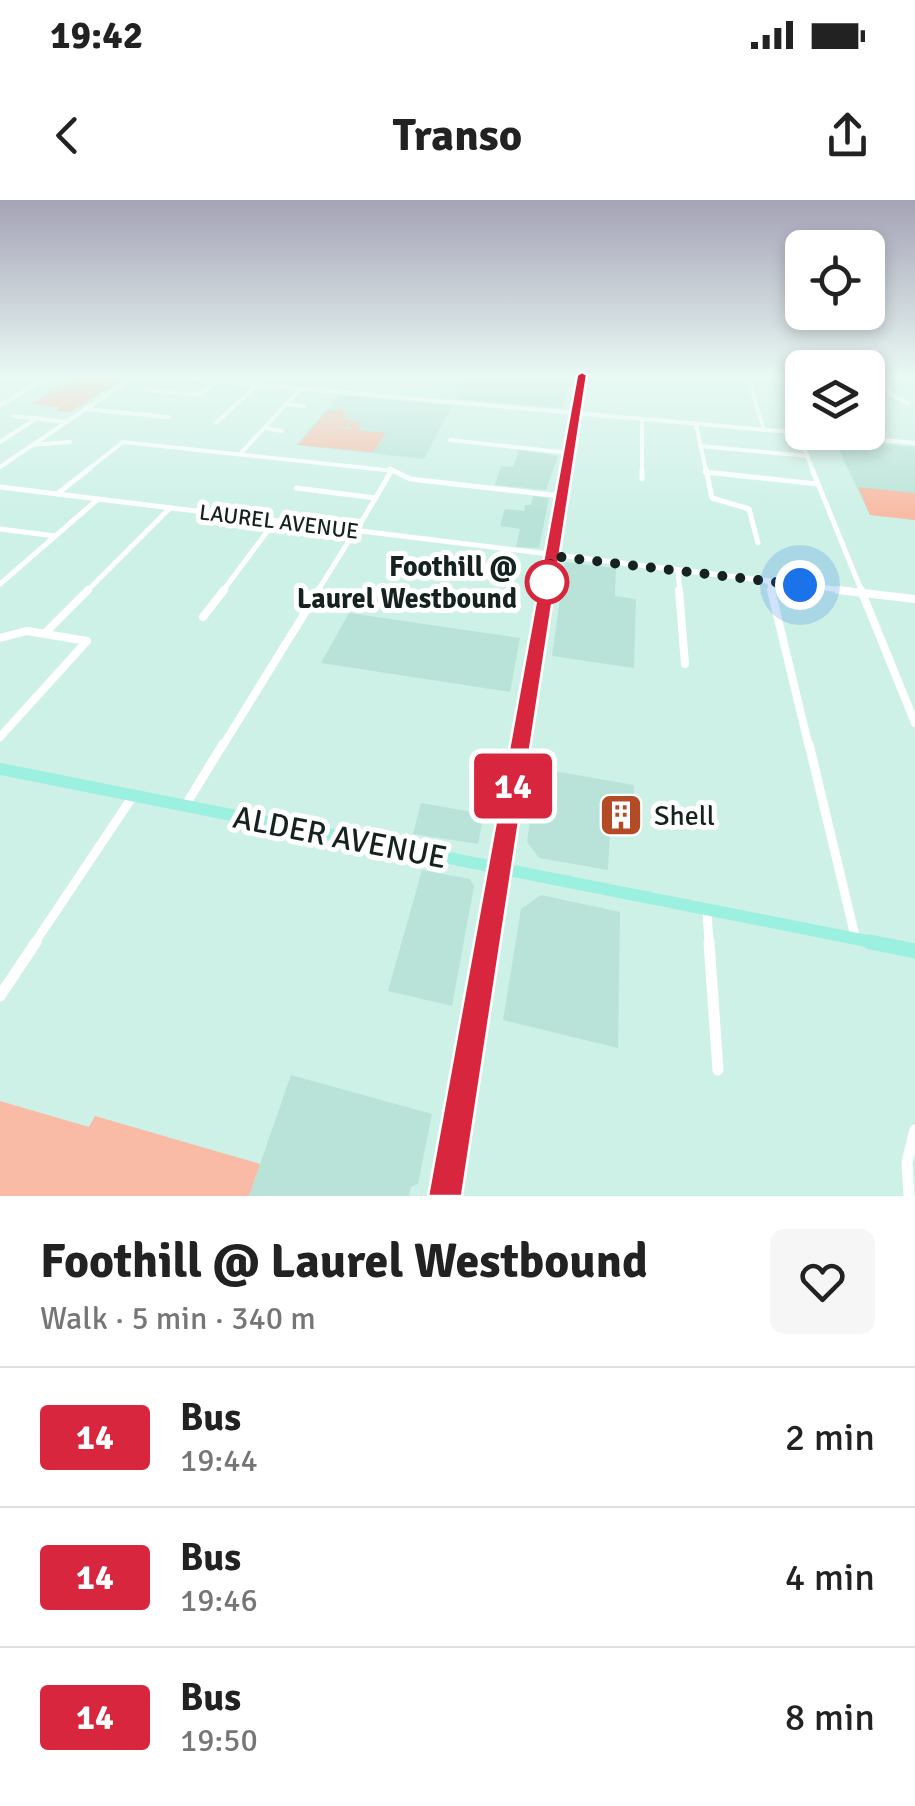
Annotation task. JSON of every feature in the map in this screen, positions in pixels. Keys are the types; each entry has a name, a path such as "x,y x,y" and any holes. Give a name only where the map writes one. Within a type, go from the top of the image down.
{"main road":[{"path":"445,1196 575,421"},
{"name":"ALDER AVENUE","path":"0,769 915,951"}],"street":[{"path":"0,442 32,421"},
{"path":"241,453 270,421"},
{"path":"642,421 642,478"},
{"path":"669,421 785,432"},
{"path":"761,421 764,430"},
{"path":"0,467 67,422"},
{"path":"696,424 708,485 717,502 749,510 758,544"},
{"path":"264,428 282,430"},
{"path":"450,440 569,453"},
{"path":"885,441 915,444"},
{"path":"32,445 70,442"},
{"path":"56,494 123,442 392,470 410,479 562,496"},
{"path":"700,446 808,456"},
{"path":"805,450 915,723"},
{"path":"185,806 392,470"},
{"path":"706,472 817,484"},
{"name":"LAUREL AVENUE","path":"0,487 915,599"},
{"path":"296,488 376,498"},
{"path":"0,584 98,499"},
{"path":"45,633 170,508"},
{"path":"203,616 275,521"},
{"path":"0,529 55,536"},
{"path":"678,570 685,664"},
{"path":"769,581 856,940"},
{"path":"0,638 27,630 88,641 0,737"},
{"path":"0,996 133,796"},
{"path":"707,910 718,1070"},
{"path":"909,1196 908,1144 915,1130"}],"shaded area":[{"path":"316,421 444,421 424,459 296,445"},
{"path":"318,421 351,421 346,427 336,428 353,429 348,427 353,421 362,422 358,430 386,433 373,452 298,445"},
{"path":"885,444 915,447 915,520 870,515 839,450 885,450"},
{"path":"519,450 558,456 546,490 495,485 501,466 513,467"},
{"path":"858,487 915,493 915,520 870,515"},
{"path":"533,496 549,498 539,548 516,547 520,529 500,526 505,509 524,511"},
{"path":"565,562 616,568 615,596 636,599 634,668 552,656"},
{"path":"349,613 520,638 510,692 321,663"},
{"path":"537,768 634,785 634,834 610,830 608,870 539,858 527,842"},
{"path":"421,803 484,814 478,844 413,834"},
{"path":"422,870 470,879 474,886 452,1006 388,991"},
{"path":"541,895 620,912 618,1048 503,1020 521,909"},
{"path":"291,1075 432,1114 418,1184 411,1187 409,1196 249,1196"},
{"path":"0,1101 89,1127 95,1116 260,1164 249,1196 0,1196"}],"bus line":[{"name":"14","path":"445,1196 574,421"}],"place":[{"name":"Foothill @ Laurel Westbound","path":"547,582"},
{"name":"Shell","path":"621,815"}],"route":[{"path":"547,582 552,556 800,585"}]}
